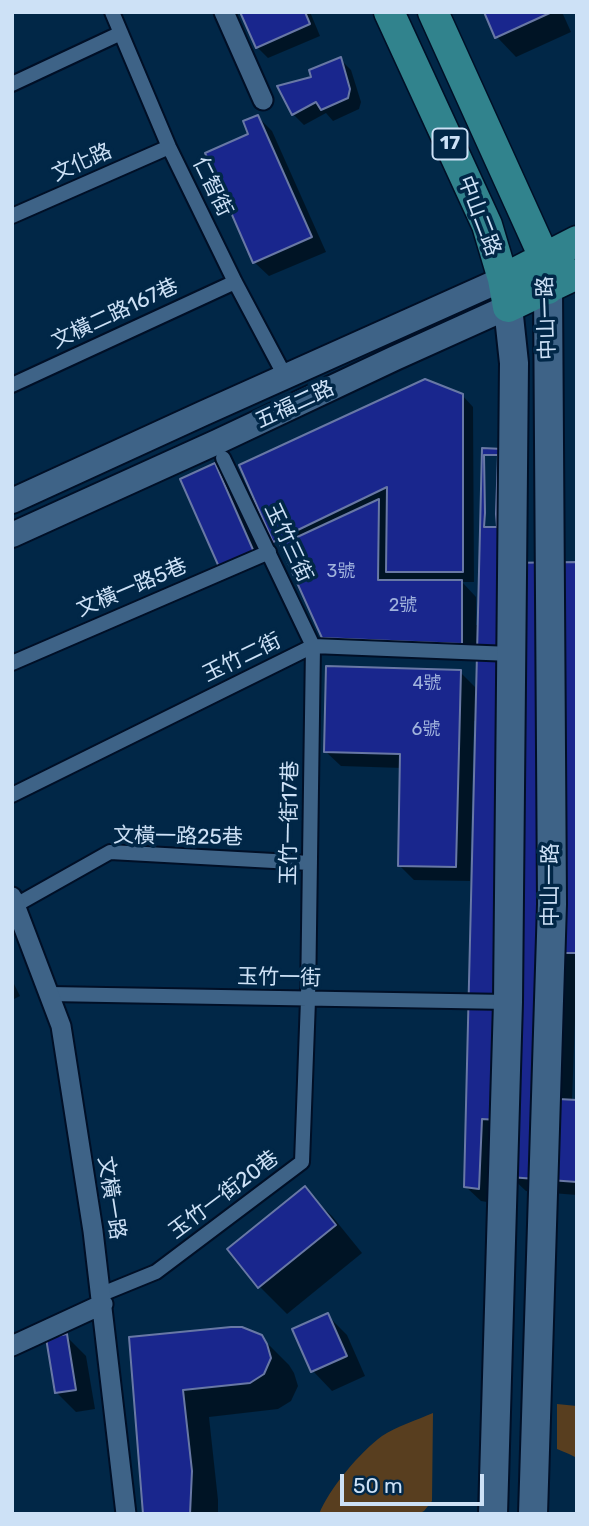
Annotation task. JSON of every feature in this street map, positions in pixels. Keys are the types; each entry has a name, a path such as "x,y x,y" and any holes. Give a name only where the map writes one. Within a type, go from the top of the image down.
{"main road":[{"name":"中山二路","path":"389,12 487,225 505,293"},
{"name":"中山二路","path":"433,12 544,257"},
{"name":"五福二路","path":"505,293 544,257 577,241"},
{"name":"中山一路","path":"533,1514 552,904 548,289 544,257"},
{"name":"五福二路","path":"505,293 548,289 577,274"},
{"name":"中山一路","path":"493,1514 508,1002 514,363 505,293"}],"street":[{"name":"仁智街","path":"112,12 169,147 235,282 285,376"},
{"path":"224,12 263,100"},
{"path":"12,84 121,33"},
{"name":"文化路","path":"12,216 169,147"},
{"name":"文橫二路167巷","path":"12,384 235,282"},
{"name":"五福二路","path":"12,501 285,376 505,293"},
{"name":"五福二路","path":"12,535 395,358 505,293"},
{"name":"玉竹三街","path":"223,458 313,646"},
{"name":"文橫一路5巷","path":"12,663 269,552"},
{"name":"玉竹二街","path":"12,795 313,646 511,654"},
{"name":"玉竹一街17巷","path":"309,999 313,646"},
{"name":"文橫一路25巷","path":"14,901 110,852 310,863"},
{"name":"文橫一路","path":"14,901 61,1026 93,1231 127,1514"},
{"name":"玉竹一街","path":"49,994 508,1002"},
{"name":"玉竹一街20巷","path":"102,1299 156,1272 302,1162 309,999"},
{"path":"12,1346 102,1299"}],"shaded area":[{"path":"557,1404 577,1406 577,1458 557,1449"},
{"path":"433,1413 432,1501 424,1511 418,1514 319,1514 338,1483 373,1443 394,1429"}],"building":[{"path":"240,12 305,12 310,24 256,48"},
{"path":"484,12 552,12 495,38"},
{"path":"341,57 350,89 348,98 321,110 316,102 292,115 277,86 311,77 309,70"},
{"path":"258,115 312,237 253,263 205,153 248,134 243,121"},
{"path":"425,379 463,394 463,572 386,572 387,487 273,542 239,465"},
{"path":"482,448 503,449 503,563 577,562 577,953 562,953 558,1099 577,1100 577,1182 509,1177 513,1121 482,1119 479,1189 464,1187"},
{"path":"484,455 498,455 497,527 484,527"},
{"path":"215,463 254,552 219,567 180,479"},
{"path":"379,499 378,580 462,580 462,644 322,638 280,545"},
{"path":"326,666 461,670 456,867 398,866 400,754 324,752"},
{"path":"305,1186 336,1225 258,1288 227,1249"},
{"path":"328,1313 347,1356 311,1372 292,1329"},
{"path":"242,1327 262,1335 271,1358 264,1374 250,1383 183,1390 192,1471 190,1514 143,1514 129,1337"},
{"path":"67,1334 76,1390 55,1393 46,1338"}]}
